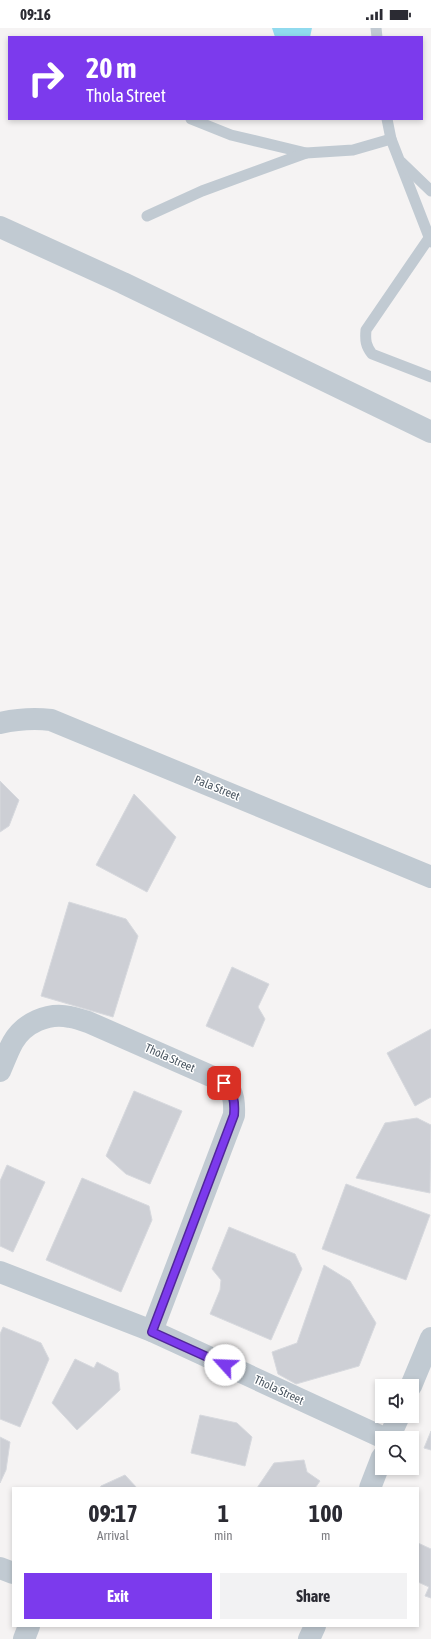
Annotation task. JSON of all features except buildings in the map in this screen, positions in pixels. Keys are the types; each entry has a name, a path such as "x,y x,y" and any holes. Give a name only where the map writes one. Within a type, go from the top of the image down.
{"street":[{"path":"0,226 123,283 431,432"},
{"name":"Pala Street","path":"0,724 16,719 32,718 51,720 431,877"},
{"name":"Thola Street","path":"0,1071 13,1042 26,1028 36,1021 52,1016 69,1016 88,1022 213,1077 224,1083 230,1090 235,1100 234,1115 152,1332"},
{"name":"Thola Street","path":"0,1272 152,1332 375,1434"},
{"path":"414,1379 431,1338"},
{"path":"370,1487 375,1475"},
{"path":"0,1568 12,1573"},
{"path":"24,1639 29,1627"},
{"path":"309,1639 314,1627"}],"lane":[{"path":"194,120 231,135 306,153"},
{"path":"387,120 391,139 398,159 430,240 366,330 365,339 367,348 372,354 431,377"},
{"path":"147,216 202,191 264,167 306,153 353,150 391,139"},
{"path":"398,159 431,191"}],"water":[{"path":"272,28 312,28 310,36 275,36"}],"route":[{"path":"224,1083 230,1090 235,1100 234,1115 152,1332 225,1365"}]}
